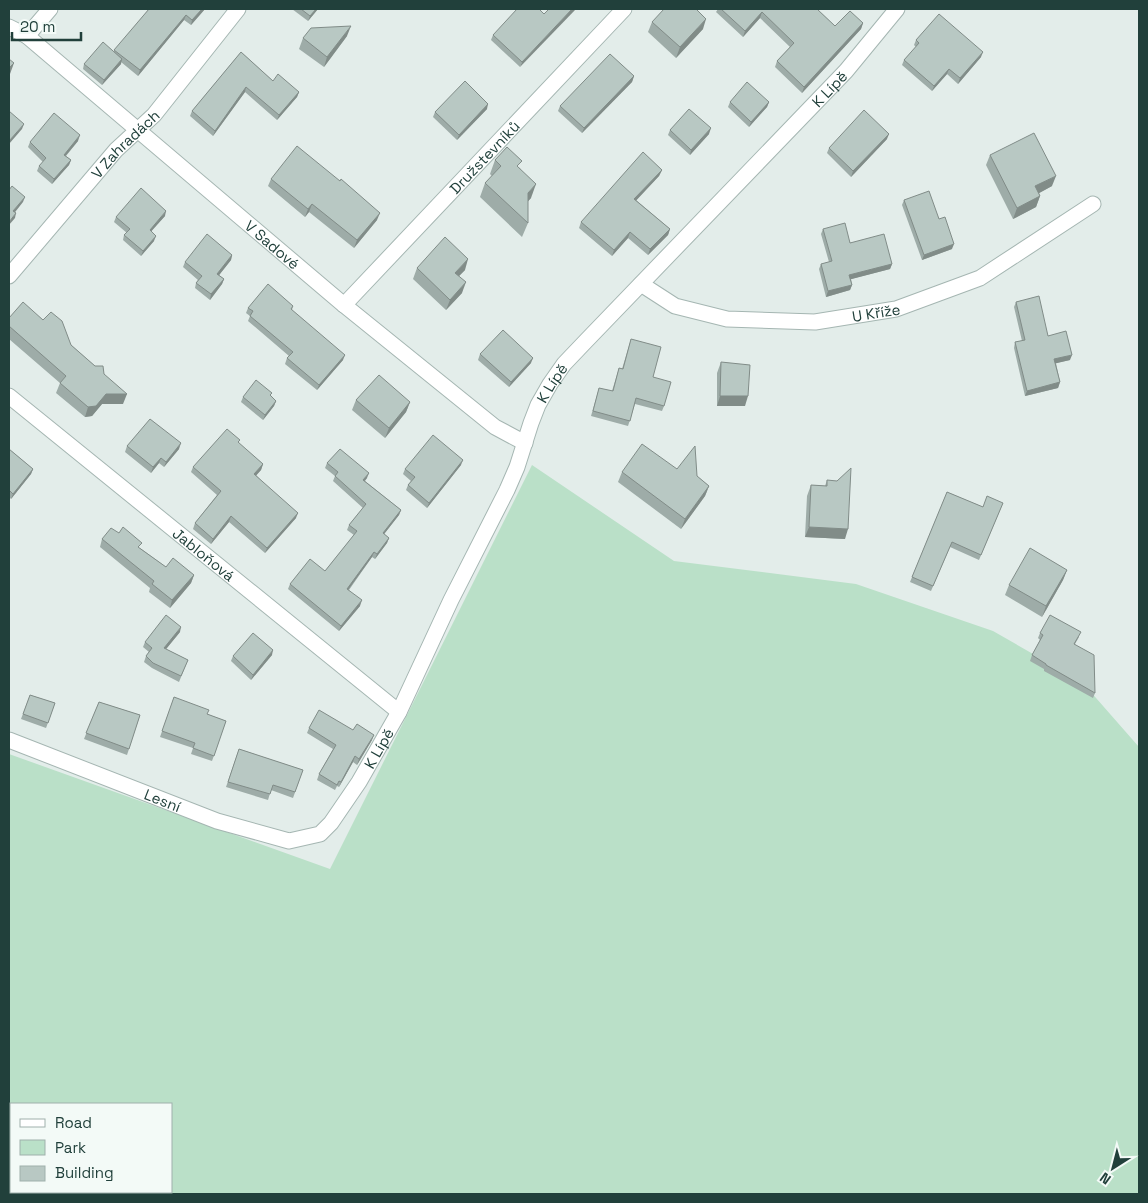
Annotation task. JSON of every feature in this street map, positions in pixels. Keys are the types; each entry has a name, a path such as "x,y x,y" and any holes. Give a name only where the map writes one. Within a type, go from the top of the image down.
{"street":[{"path":"27,36 50,9"},
{"name":"V Zahradách","path":"9,276 116,150 154,115 238,9"},
{"name":"Družstevníků","path":"344,304 624,9"},
{"name":"K Lípě","path":"320,834 331,823 355,789 399,712 451,600 507,490 517,467 538,405 555,377 584,342 846,71 897,9"},
{"name":"V Sadové","path":"9,28 27,36 344,304 495,427 525,443"},
{"name":"U Kříže","path":"641,284 675,306 727,319 815,322 896,309 980,278 1093,204"},
{"name":"Jabloňová","path":"9,396 399,712"},
{"name":"Lesní","path":"9,740 217,820 289,841 320,834"}],"green space":[{"path":"532,465 674,561 856,584 993,631 1082,682 1139,747 1139,1194 9,1194 9,754 330,869"}],"building":[{"path":"149,9 202,9 192,20 186,15 140,70 114,50"},
{"path":"301,9 316,9 310,16"},
{"path":"517,9 539,9 544,14 549,9 572,9 522,62 493,35"},
{"path":"664,9 696,9 706,19 680,47 652,22"},
{"path":"721,9 817,9 835,26 850,11 863,23 804,87 777,61 794,43 762,12 745,31"},
{"path":"939,14 983,52 960,78 949,69 934,86 904,60 919,43 916,40"},
{"path":"351,26 327,57 303,38 311,28"},
{"path":"103,42 122,59 104,80 84,64"},
{"path":"241,52 273,81 278,74 299,92 279,115 246,87 215,131 192,111"},
{"path":"610,54 634,76 584,128 560,106"},
{"path":"9,59 14,63 9,68"},
{"path":"465,81 488,104 459,135 435,112"},
{"path":"747,82 769,102 751,122 730,102"},
{"path":"689,109 711,128 691,150 670,130"},
{"path":"864,110 889,134 853,171 829,148"},
{"path":"9,111 24,124 9,141"},
{"path":"54,113 80,135 64,155 71,160 54,179 39,166 46,158 30,142"},
{"path":"1034,133 1056,176 1035,186 1040,196 1017,208 990,155"},
{"path":"297,146 340,181 341,179 380,213 357,240 312,204 308,209 271,179"},
{"path":"507,147 522,161 517,166 536,184 528,193 528,223 485,183 501,166 495,160"},
{"path":"643,152 662,170 634,199 670,229 650,249 630,232 614,250 581,222"},
{"path":"12,186 25,197 13,211 16,213 9,222 9,190"},
{"path":"141,188 166,211 150,230 156,236 143,251 124,235 130,229 116,217"},
{"path":"929,191 939,219 945,217 954,244 924,255 904,200"},
{"path":"845,223 850,243 884,234 892,264 849,275 852,285 828,291 821,264 832,261 823,229"},
{"path":"207,234 232,255 217,274 224,279 211,294 196,283 202,276 185,262"},
{"path":"445,237 468,259 455,273 466,282 450,300 417,268"},
{"path":"268,284 293,306 291,309 345,355 319,385 287,358 293,352 250,316 253,311 248,308"},
{"path":"1039,296 1048,336 1066,331 1072,355 1054,359 1060,382 1027,391 1015,342 1025,340 1016,302"},
{"path":"23,302 43,320 51,312 62,321 71,345 95,366 103,366 104,374 127,394 106,394 96,406 88,407 60,383 66,376 9,326 9,318"},
{"path":"503,330 533,358 511,382 480,354"},
{"path":"631,339 661,347 653,377 671,382 664,406 636,398 630,421 593,411 599,388 613,391 619,368 623,369"},
{"path":"721,362 750,365 748,396 720,396"},
{"path":"379,375 410,402 389,428 356,400"},
{"path":"256,380 272,393 270,395 276,401 265,415 243,397"},
{"path":"150,419 181,443 166,462 161,458 153,467 127,446"},
{"path":"227,429 240,440 238,442 263,464 254,474 298,513 267,548 231,516 213,539 195,523 221,491 193,467"},
{"path":"433,435 463,460 429,503 408,485 415,477 405,469"},
{"path":"642,444 677,469 695,446 697,476 709,486 685,519 622,472"},
{"path":"9,449 33,469 13,494 9,490"},
{"path":"340,449 369,473 363,480 401,510 383,533 389,538 377,554 374,552 347,589 362,600 341,626 290,584 310,559 325,571 357,531 349,525 366,504 335,476 338,472 327,463"},
{"path":"851,468 848,529 809,527 811,485 827,486 827,480 837,481"},
{"path":"947,492 983,507 987,496 1003,503 981,555 952,542 933,586 912,577"},
{"path":"123,527 142,543 138,547 166,567 173,558 194,575 172,600 152,584 154,581 102,539 111,528 119,533"},
{"path":"1030,548 1067,570 1046,606 1009,585"},
{"path":"166,615 181,627 164,648 188,660 181,676 153,663 146,656 152,648 145,642"},
{"path":"1050,615 1081,632 1074,644 1094,655 1095,693 1032,655 1043,635 1040,633"},
{"path":"253,633 273,650 253,675 233,656"},
{"path":"30,695 55,703 48,723 23,714"},
{"path":"174,697 209,710 207,714 226,721 214,756 193,748 195,743 162,731"},
{"path":"99,702 140,715 129,749 86,733"},
{"path":"319,710 353,730 357,724 374,735 359,759 355,756 341,782 339,781 337,785 319,774 336,745 309,728"},
{"path":"239,749 303,770 295,792 273,785 270,794 228,782"}]}
